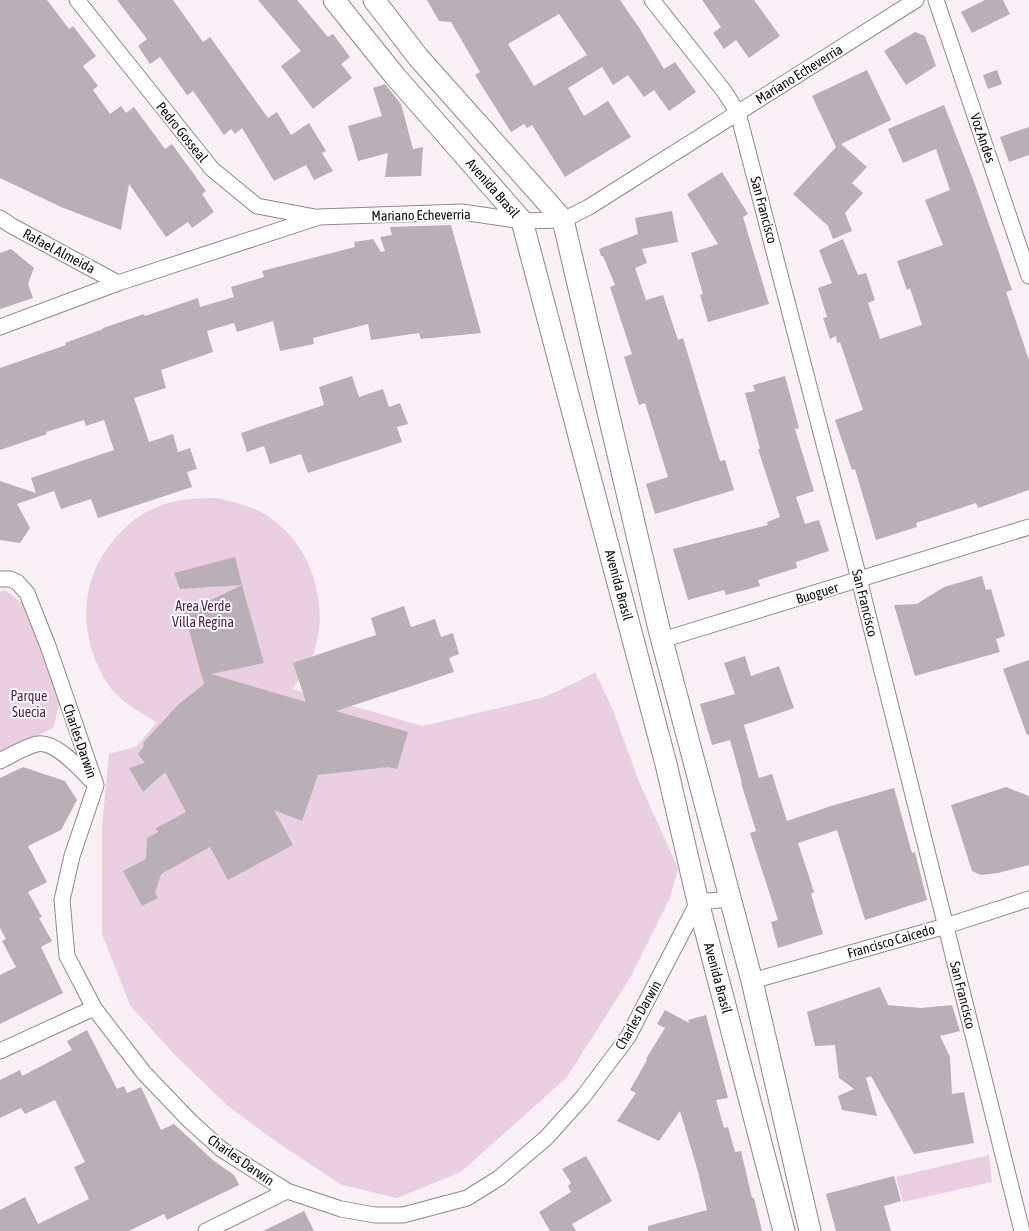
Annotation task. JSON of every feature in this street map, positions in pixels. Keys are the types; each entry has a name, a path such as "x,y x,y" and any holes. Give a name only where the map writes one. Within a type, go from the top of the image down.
{"street":[{"name":"Pedro Gosseal","path":"77,0 212,169 257,206 318,218"},
{"name":"Avenida Brasil","path":"334,0 395,76 522,221 666,764 698,902 784,1231"},
{"name":"Avenida Brasil","path":"374,0 418,57 563,220 662,640 752,981 810,1231"},
{"name":"San Francisco","path":"652,0 724,91 738,113 859,580 1022,1231"},
{"name":"Voz Andes","path":"936,0 1029,276"},
{"name":"Mariano Echeverria","path":"0,327 118,283 318,218 462,212 522,221 563,220 589,208 911,1"},
{"name":"Rafael Almeida","path":"0,218 118,283"},
{"name":"Buoguer","path":"662,640 1029,527"},
{"name":"Charles Darwin","path":"0,579 10,579 17,582 27,593 48,646 96,785 72,856 62,900 67,956 94,1008 144,1073 190,1121 221,1149 287,1191 341,1208 374,1215 403,1215 467,1198 499,1178 552,1132 583,1097 628,1037 698,902"},
{"path":"0,761 38,744 50,746 77,765 96,785"},
{"path":"698,902 730,899"},
{"name":"Francisco Caicedo","path":"752,981 946,926 1029,899"},
{"path":"0,1051 94,1008"},
{"path":"206,1231 287,1191"}],"green space":[{"name":"Area Verde Villa Regina","path":"217,498 254,509 273,520 299,547 308,564 315,582 320,620 312,657 292,689 423,726 544,697 595,672 613,710 639,782 678,868 670,898 630,978 567,1077 461,1172 397,1198 342,1185 278,1143 228,1106 174,1054 130,1005 102,934 102,826 109,754 137,746 157,722 119,697 109,686 98,667 87,627 86,607 89,587 96,568 106,550 124,529 137,518 152,509 171,502"},
{"name":"Parque Suecia","path":"5,590 26,606 60,703 53,728 0,752 0,592"},
{"path":"989,1155 992,1182 903,1202 896,1177"}],"building":[{"path":"0,0 47,0 69,29 73,26 96,56 83,66 98,86 93,90 110,114 121,106 126,113 134,107 165,149 172,144 206,191 202,194 214,212 192,228 188,222 166,237 129,184 121,230 61,207 0,178"},
{"path":"117,0 173,0 203,42 210,37 268,118 277,112 291,135 309,123 326,151 322,153 333,171 314,180 306,165 274,181 242,128 235,134 231,129 224,135 193,91 187,95 160,57 150,64 138,46 147,39"},
{"path":"258,0 297,0 328,37 333,34 350,57 341,64 352,78 313,109 281,66 301,51"},
{"path":"427,0 620,0 664,69 675,62 696,92 669,111 654,90 644,97 628,75 613,85 602,67 568,88 584,116 608,101 631,137 565,177 532,125 527,128 524,124 511,132 475,75 480,72 451,22 439,21","holes":["559,14 587,55 534,86 508,44"]},
{"path":"702,0 754,0 780,36 749,58 736,40 724,49 713,33 721,27"},
{"path":"985,0 1003,0 1010,14 972,33 961,12"},
{"path":"915,32 925,36 936,66 906,85 884,51"},
{"path":"867,70 891,120 841,144 867,167 852,183 863,193 845,213 852,231 833,239 828,226 793,194 837,146 812,96"},
{"path":"997,70 1002,84 988,89 983,75"},
{"path":"385,84 401,104 413,149 423,147 421,176 385,177 388,153 358,161 348,126 382,116 373,88"},
{"path":"944,105 973,179 1012,290 1006,292 1029,360 1029,490 978,508 976,503 916,523 917,527 876,540 855,469 852,470 835,420 863,410 840,342 837,343 836,336 830,339 823,318 827,317 818,288 832,283 819,250 843,239 858,275 866,273 875,300 868,303 880,339 922,325 910,288 907,290 897,261 943,245 925,200 950,190 936,149 903,163 888,129"},
{"path":"1029,127 1029,155 1009,162 1000,137"},
{"path":"722,172 748,214 743,217 769,304 708,322 700,295 703,294 691,253 718,244 687,194"},
{"path":"672,211 678,242 642,249 647,263 635,268 646,300 663,295 678,340 683,338 720,461 725,460 734,490 655,514 646,484 668,477 645,403 639,405 624,357 632,354 610,287 615,285 599,249 638,234 635,218"},
{"path":"451,225 481,333 421,339 419,333 371,340 368,324 313,338 314,344 280,351 273,321 237,332 234,323 207,331 213,352 161,370 166,388 134,398 149,442 173,434 178,452 190,448 197,469 187,472 192,487 98,518 91,499 61,509 54,491 17,504 30,528 20,543 0,540 0,481 36,493 31,478 114,450 104,420 86,426 84,420 0,450 0,368 66,345 65,343 144,314 145,316 198,298 200,307 234,297 231,287 264,277 262,271 355,247 354,242 373,239 381,252 385,251 380,237 392,235 390,227"},
{"path":"11,249 34,268 28,284 33,298 0,309 0,253"},
{"path":"352,376 359,397 383,389 389,407 400,403 408,424 397,427 402,442 308,473 301,454 270,464 264,446 247,452 241,433 324,405 319,387"},
{"path":"785,376 799,428 795,429 814,491 796,497 805,524 819,520 829,551 796,562 797,568 758,580 760,586 726,595 724,590 688,600 673,549 768,525 767,522 780,517 758,449 760,449 745,393 755,391 753,385"},
{"path":"235,557 242,585 180,589 174,573"},
{"path":"982,576 986,590 991,589 1005,636 996,639 1000,652 915,676 894,605 917,604 944,587"},
{"path":"242,585 264,663 211,674 306,702 293,663 376,635 371,618 404,606 411,627 435,619 441,637 453,633 459,654 449,658 454,672 336,711 408,732 397,769 388,767 318,775 302,821 274,810 293,845 228,880 210,847 161,874 155,893 158,898 142,906 123,871 146,859 147,838 158,832 156,828 186,812 165,772 143,792 129,768 145,763 138,754 144,746 143,743 179,704 204,684 184,613"},
{"path":"745,656 751,676 779,666 794,708 744,725 759,778 772,774 787,821 894,788 912,853 915,852 927,900 865,920 837,830 798,843 814,892 811,894 823,934 778,948 771,922 778,920 750,833 756,831 730,740 712,745 700,704 735,694 724,663"},
{"path":"1029,660 1029,735 1027,735 1003,669"},
{"path":"23,767 65,781 77,800 61,830 28,846 47,882 28,892 42,917 39,918 52,941 41,947 63,993 0,1024 0,975 16,967 2,941 6,939 0,928 0,778"},
{"path":"1006,787 1029,796 1029,865 998,873 981,875 972,871 951,805"},
{"path":"880,987 888,1005 921,1008 952,1005 960,1031 940,1036 950,1057 952,1094 964,1092 974,1143 914,1154 871,1076 866,1078 877,1116 842,1110 838,1096 854,1089 839,1078 835,1045 815,1046 807,1012"},
{"path":"665,1010 689,1023 688,1020 706,1015 728,1098 716,1100 724,1128 728,1127 735,1152 741,1151 762,1231 648,1231 648,1226 707,1210 680,1111 659,1141 617,1121 636,1093 630,1090 665,1028 657,1024"},
{"path":"87,1030 117,1089 124,1086 127,1093 141,1087 161,1130 174,1124 214,1161 234,1175 239,1185 167,1220 164,1214 129,1231 0,1231 0,1210 25,1197 38,1224 89,1199 74,1167 85,1162 55,1100 25,1114 21,1108 0,1118 0,1080 20,1070 22,1076 72,1050 67,1041"},
{"path":"586,1156 612,1201 572,1224 576,1231 550,1231 539,1212 571,1192 568,1186 571,1183 562,1169"},
{"path":"894,1176 901,1201 884,1206 891,1231 836,1231 826,1194"},
{"path":"304,1211 314,1231 263,1231"}]}
